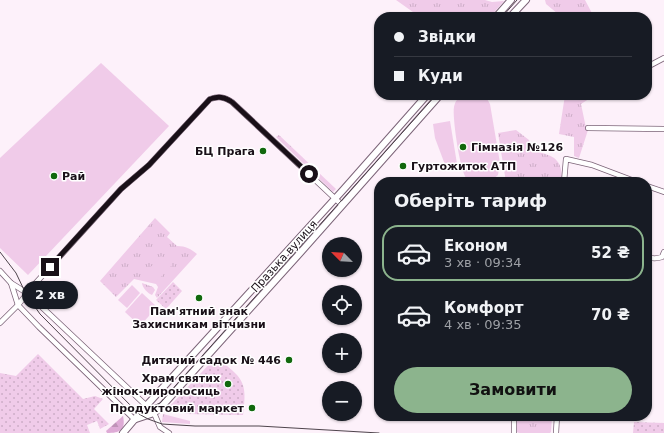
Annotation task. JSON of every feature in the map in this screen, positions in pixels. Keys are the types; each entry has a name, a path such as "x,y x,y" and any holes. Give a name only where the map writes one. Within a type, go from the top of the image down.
{"street":[{"path":"500,12 511,0"},
{"path":"515,12 526,0"},
{"path":"652,64 664,58"},
{"path":"0,323 18,305 27,293 121,189 149,165 210,99 216,97 225,98 232,102 342,205"},
{"name":"Празька вулиця","path":"123,433 423,100"},
{"name":"Празька вулиця","path":"134,419 154,412 212,351 436,100"},
{"path":"588,128 664,129"},
{"path":"564,177 566,159 592,165 624,177"},
{"path":"652,188 664,192"},
{"path":"652,259 662,257 664,252"},
{"path":"0,271 12,283 27,293 154,412 160,427 169,433"},
{"path":"12,283 18,305 134,419"},
{"path":"514,421 514,433"},
{"path":"556,433 557,421"}],"green space":[{"path":"396,0 504,1 494,12 413,12"},
{"path":"545,0 585,0 591,12 556,12 546,4"},
{"path":"101,63 169,126 28,275 0,248 0,158"},
{"path":"488,100 490,104 500,163 498,175 496,177 466,177 464,175 457,144 454,121 454,107 456,101"},
{"path":"564,100 587,100 581,104 586,128 588,130 579,158 574,156 574,137 559,134"},
{"path":"450,121 458,170 447,170 435,138 433,124"},
{"path":"516,130 529,140 532,147 554,158 558,162 562,177 505,177 498,133"},
{"path":"279,135 336,189 333,192 276,137"},
{"path":"155,218 170,233 167,237 177,246 188,248 197,254 157,298 155,295 158,287 156,284 134,279 116,297 100,281"},
{"path":"161,256 172,265 155,283 145,273"},
{"path":"173,282 182,291 166,309 156,300"},
{"path":"142,283 153,287 155,290 152,295 146,290"},
{"path":"132,285 140,293 127,308 118,300"},
{"path":"142,293 157,307 140,326 125,312"},
{"path":"38,354 83,399 95,396 103,399 94,409 109,424 100,429 97,421 87,425 90,433 0,433 0,373 16,376"},
{"path":"216,357 237,375 244,387 245,394 243,415 187,414 169,407"},
{"path":"163,414 190,421 190,424 162,422"},
{"path":"123,416 123,428 119,431 107,433 106,431"},
{"path":"516,421 552,421 550,433 519,433 515,431"},
{"path":"634,422 664,423 664,433 633,433"}],"tram line":[{"path":"506,12 517,0"},
{"path":"133,407 146,409 160,403 432,100"},
{"path":"0,252 16,273 26,294 40,314 139,414 148,419 162,424 195,426 259,426 379,433"}],"place":[{"name":"Гімназія №126","path":"463,147"},
{"name":"БЦ Прага","path":"263,151"},
{"name":"Гуртожиток АТП","path":"403,166"},
{"name":"Рай","path":"54,176"},
{"name":"Пам'ятний знак Захисникам вітчизни","path":"199,298"},
{"name":"Дитячий садок № 446","path":"289,360"},
{"name":"Храм святих жінок-мироносиць","path":"228,384"},
{"name":"Продуктовий маркет","path":"252,408"}],"route":[{"path":"50,267 121,189 149,165 210,99 221,97 232,102 309,174"}]}
